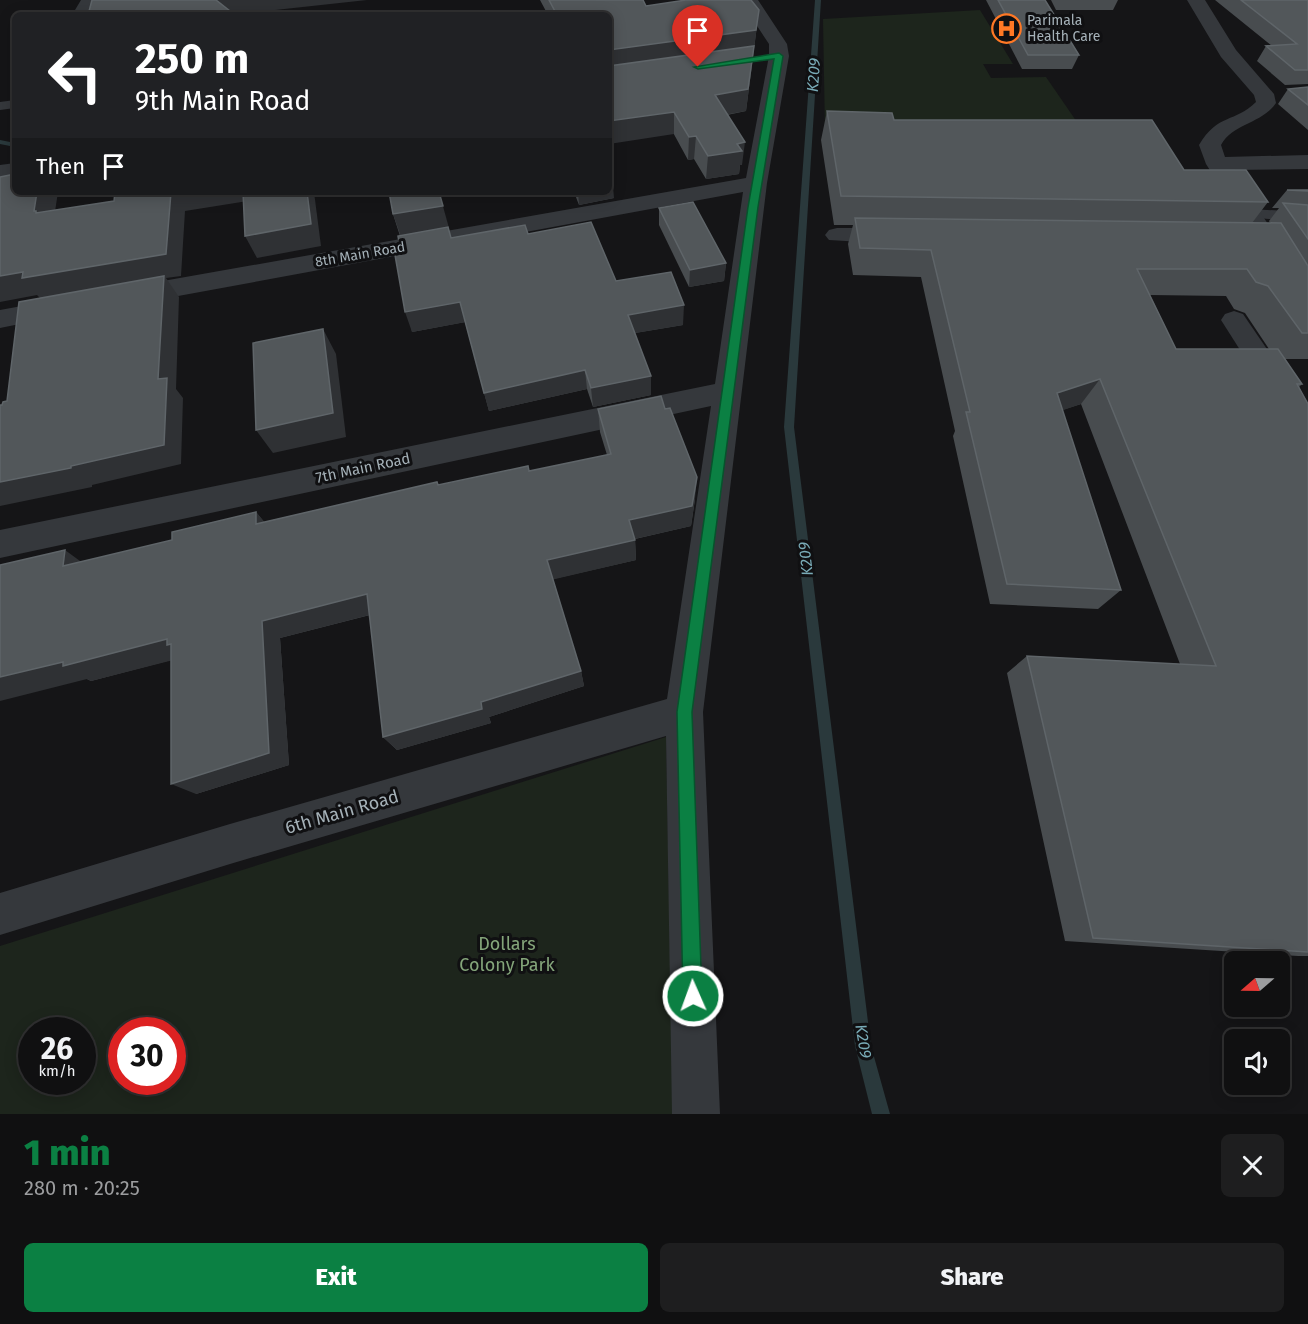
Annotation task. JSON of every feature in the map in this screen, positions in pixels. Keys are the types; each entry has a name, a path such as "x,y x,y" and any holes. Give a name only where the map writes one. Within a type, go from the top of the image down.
{"street":[{"path":"696,1114 684,712 756,183 770,57 778,44 749,0"},
{"path":"1196,0 1228,53 1264,94 1266,103 1261,109 1219,129 1210,145 1217,164 1249,213 1255,240 1307,301"},
{"path":"1264,94 1286,93"},
{"path":"1217,164 1308,162"},
{"name":"8th Main Road","path":"0,319 756,183"},
{"path":"837,235 921,236"},
{"path":"1234,320 1308,432"},
{"name":"7th Main Road","path":"0,544 726,392"},
{"name":"6th Main Road","path":"0,914 230,844 684,712"}],"lane":[{"path":"1249,213 1308,217"}],"green space":[{"path":"980,10 1013,64 983,64 991,78 1046,77 1090,141 825,132 823,19"},
{"name":"Dollars Colony Park","path":"666,737 673,1114 0,1114 0,946"}],"building":[{"path":"92,0 216,0 231,12 89,12"},
{"path":"549,0 643,0 646,6 686,0 751,0 759,10 756,30 612,50 612,12 555,12"},
{"path":"998,0 1045,0 1079,55 1028,55"},
{"path":"1241,0 1308,1 1308,70 1295,70 1266,46 1297,44"},
{"path":"754,46 748,89 715,95 745,142 737,144 742,151 708,156 696,136 689,137 674,112 612,121 612,66"},
{"path":"1308,87 1308,105 1288,89"},
{"path":"827,111 892,113 894,120 1152,120 1184,170 1246,170 1268,202 841,196"},
{"path":"12,175 12,195 37,195 34,211 36,213 114,201 115,195 171,195 166,254 22,278 23,272 0,276 0,177"},
{"path":"243,195 307,195 311,224 245,236"},
{"path":"390,195 440,195 443,206 393,214"},
{"path":"693,202 726,263 690,270 659,208"},
{"path":"1283,203 1308,205 1308,239"},
{"path":"855,218 1281,223 1308,266 1308,333 1302,333 1268,286 1256,282 1247,269 1137,269 1176,349 1278,349 1302,384 1297,384 1308,404 1308,952 1093,938 1027,656 1216,666 1100,379 1057,393 1121,590 1007,584 966,412 970,412 931,250 860,248"},
{"path":"591,222 616,281 671,272 684,305 628,315 651,376 591,388 585,370 484,393 460,302 405,312 395,255 401,254 398,236 448,227 451,238 525,225 528,234"},
{"path":"164,276 158,379 167,378 164,445 71,466 71,468 0,482 0,405 7,401 19,302"},
{"path":"323,329 333,413 256,430 253,343"},
{"path":"661,396 665,409 670,408 697,477 692,506 629,520 635,540 547,560 581,671 481,702 482,709 383,737 367,594 262,621 269,753 171,784 171,644 167,645 167,639 63,666 63,662 0,677 0,565 65,550 63,566 172,540 172,532 256,512 256,524 437,482 438,485 528,466 529,471 611,454 598,409"}],"waterway":[{"name":"K209","path":"546,12 584,0"},
{"name":"K209","path":"818,0 789,427 863,1046 881,1114"},
{"name":"K209","path":"0,142 12,144"}],"place":[{"name":"Parimala Health Care","path":"1006,28"}],"route":[{"path":"693,996 684,712 756,183 779,56 698,67"}]}
